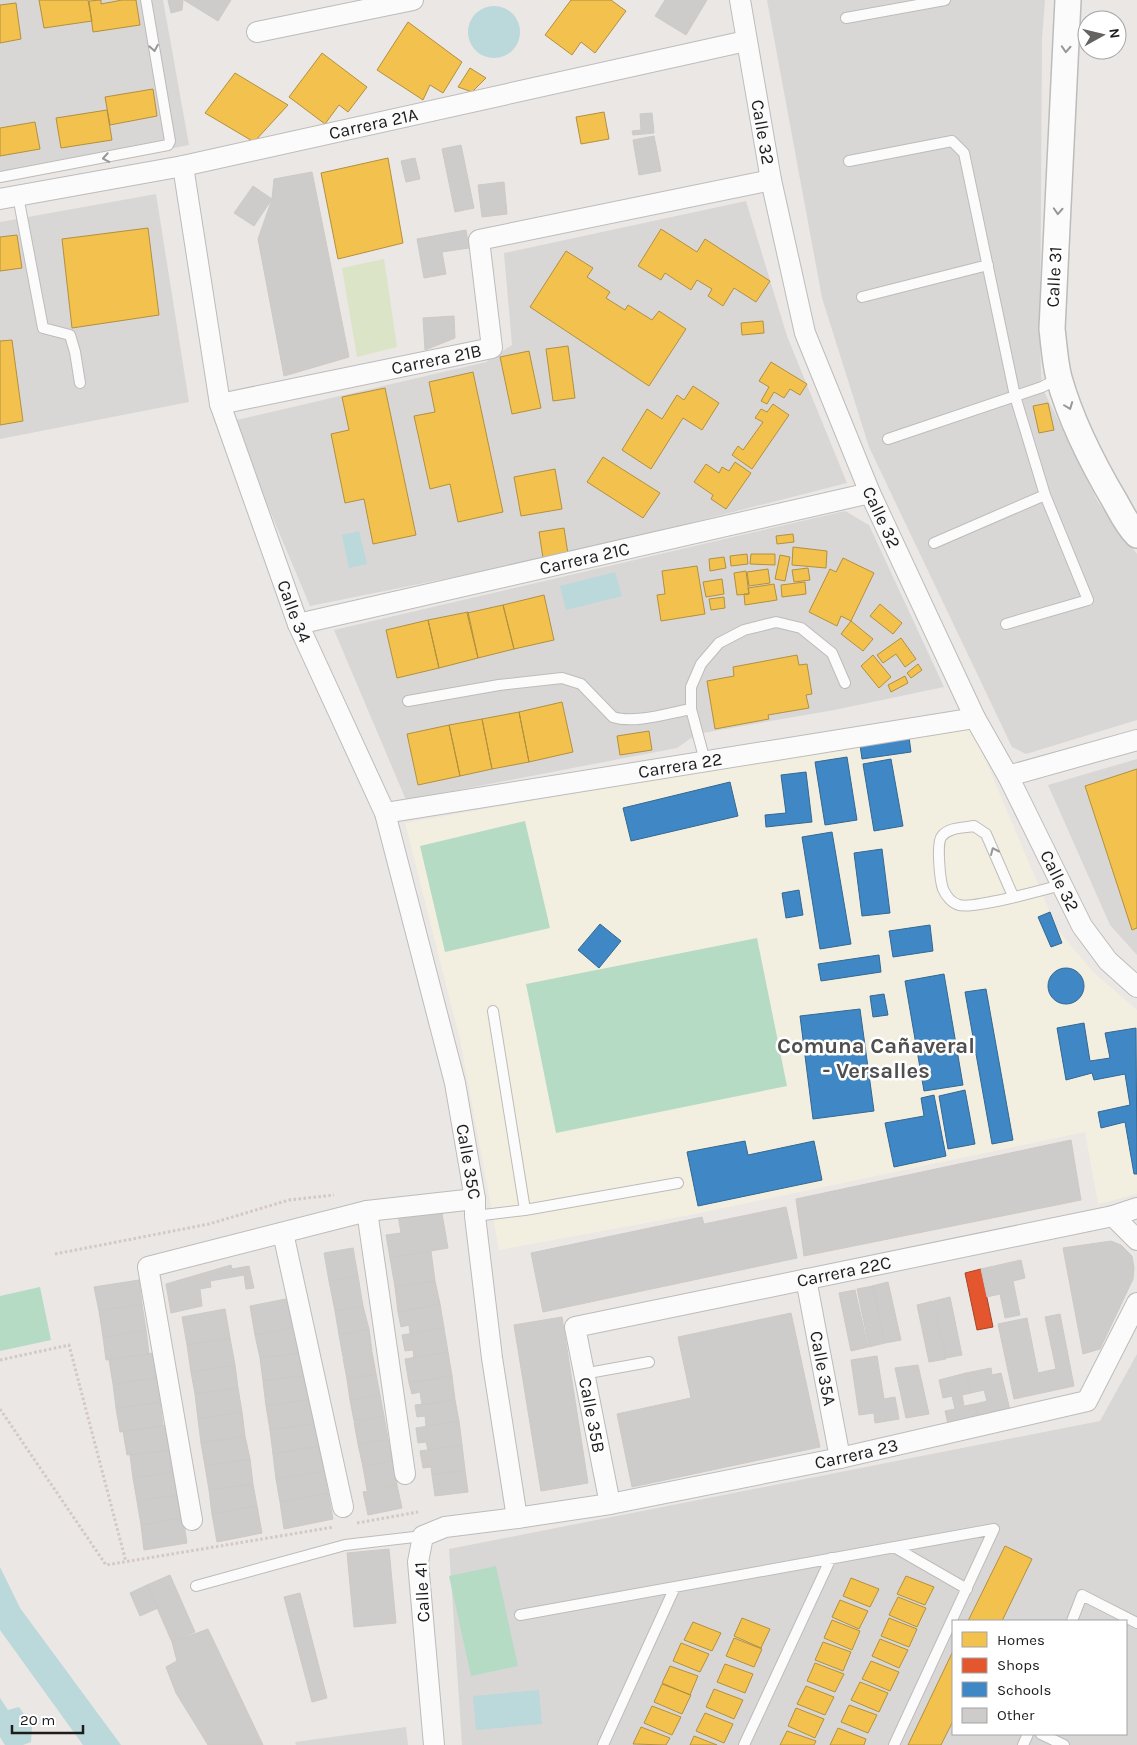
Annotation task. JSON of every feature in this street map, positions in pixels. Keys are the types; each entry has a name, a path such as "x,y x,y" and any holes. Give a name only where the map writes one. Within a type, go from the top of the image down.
{"street":[{"name":"Calle 32","path":"740,0 771,180 805,334 870,493 974,718 1008,776 1082,926 1108,961 1137,987"},
{"name":"Calle 31","path":"1068,0 1052,329 1059,378 1087,449 1131,530 1137,535"},
{"path":"257,32 402,1"},
{"name":"Carrera 21A","path":"9,198 183,166 746,41"},
{"path":"183,166 220,404"},
{"name":"Carrera 21B","path":"220,404 492,348 479,240 771,180"},
{"name":"Calle 34","path":"220,404 298,624 385,813"},
{"name":"Carrera 21C","path":"298,624 870,493"},
{"name":"Carrera 22","path":"385,813 974,718"},
{"path":"1008,776 1137,740"},
{"name":"Calle 35C","path":"385,813 455,1083 475,1208 492,1358 517,1518"},
{"path":"192,1520 148,1267 367,1211 475,1208"},
{"name":"Carrera 22C","path":"575,1327 1113,1216 1137,1208"},
{"path":"367,1211 405,1474"},
{"path":"1113,1216 1137,1240"},
{"path":"284,1233 343,1507"},
{"name":"Calle 35A","path":"806,1279 840,1458"},
{"name":"Carrera 23","path":"517,1518 610,1504 840,1458 1087,1401 1137,1303"},
{"name":"Calle 35B","path":"575,1327 610,1504"},
{"name":"Calle 41","path":"434,1745 418,1562 423,1536 445,1527 517,1518"}],"lane":[{"path":"0,177 168,145 170,141 146,0"},
{"path":"846,18 945,0"},
{"path":"849,161 952,141 964,154 1015,396 1045,495 1088,600 1006,624"},
{"path":"9,198 43,328 70,334 80,382"},
{"path":"862,297 988,265"},
{"path":"888,439 1042,387 1059,378"},
{"path":"934,543 1045,495"},
{"path":"705,761 691,709 691,687 701,664 719,643 744,630 776,622 801,628 832,653 845,683"},
{"path":"408,701 499,685 562,678 581,684 613,717 629,720 691,709"},
{"path":"1013,896 986,834 974,826 952,829 941,836 938,844 943,888 949,899 959,905 973,905 1013,896 1061,885"},
{"path":"493,1011 525,1210"},
{"path":"475,1208 525,1210 678,1183"},
{"path":"583,1374 649,1362"},
{"path":"520,1615 994,1529 952,1620"},
{"path":"196,1586 345,1545 423,1536"},
{"path":"894,1547 967,1589"},
{"path":"744,1745 831,1558"},
{"path":"603,1745 675,1587"},
{"path":"1072,1620 1082,1595 1137,1623"},
{"path":"894,1745 952,1621"},
{"path":"1043,1735 1064,1745"}],"path":[{"path":"55,1254 208,1224 289,1200 342,1194"},
{"path":"0,1360 68,1345 126,1562"}],"shaded area":[{"path":"0,0 163,0 189,145 0,183"},
{"path":"767,0 1045,0 1042,39 1040,350 1042,387 1098,502 1137,554 1137,720 1026,754 1012,747 869,447 822,298"},
{"path":"156,194 189,402 0,439 0,222"},
{"path":"746,201 787,336 847,483 568,554 310,606 232,421 486,362 512,345 504,253"},
{"path":"845,511 869,525 944,687 834,710 697,734 677,748 406,800 334,630"},
{"path":"970,724 1057,929 1093,972 1137,1010 1137,1194 1098,1204 1085,1132 695,1214 499,1250 460,1040 405,823"},
{"path":"1137,759 1137,955 1110,925 1048,785"},
{"path":"1137,1354 1137,1745 462,1745 449,1549 1100,1421"},
{"path":"406,1727 408,1745 296,1745 295,1742"}],"green space":[{"path":"384,259 397,347 357,357 342,268"},
{"path":"525,821 550,928 445,952 420,846"},
{"path":"757,938 787,1086 556,1133 526,984"},
{"path":"40,1287 51,1340 0,1351 0,1296"},
{"path":"496,1566 518,1666 471,1676 449,1576"}],"water":[{"path":"494,6 508,10 516,18 520,32 516,46 508,54 494,58 480,54 472,46 468,32 472,18 480,10"},
{"path":"359,531 367,564 349,568 342,535"},
{"path":"615,572 622,596 566,610 560,586"},
{"path":"0,1567 20,1608 121,1745 83,1745 0,1630"},
{"path":"539,1690 542,1724 476,1730 473,1696"},
{"path":"0,1698 8,1710 19,1707 32,1726 31,1742 23,1745 5,1745 0,1737"}],"building: Homes":[{"path":"39,0 88,0 92,21 44,28"},
{"path":"101,0 101,4 122,0 136,0 140,25 93,32 89,1"},
{"path":"571,0 611,0 626,11 595,53 581,42 572,55 545,35"},
{"path":"16,3 21,39 0,43 0,5"},
{"path":"408,22 462,62 443,93 430,85 423,100 377,70"},
{"path":"322,53 367,87 348,112 339,105 325,124 289,97"},
{"path":"470,68 486,78 472,92 458,87"},
{"path":"235,73 288,105 254,142 205,113"},
{"path":"153,89 157,116 110,125 105,97"},
{"path":"107,110 112,140 61,148 56,118"},
{"path":"604,112 609,139 581,144 576,117"},
{"path":"35,122 40,149 0,156 0,128"},
{"path":"388,158 403,243 338,259 321,173"},
{"path":"148,228 159,315 72,328 62,239"},
{"path":"661,229 697,252 705,239 770,281 756,302 734,288 723,306 708,296 712,289 697,280 691,290 665,273 661,280 638,266"},
{"path":"17,235 22,268 0,271 0,237"},
{"path":"566,251 593,268 587,277 610,292 606,298 625,310 628,305 652,320 659,311 686,329 649,386 530,307"},
{"path":"763,321 764,333 742,335 741,323"},
{"path":"12,340 23,421 0,425 0,341"},
{"path":"568,346 575,398 553,401 546,349"},
{"path":"529,351 541,408 512,414 500,357"},
{"path":"771,362 807,384 800,395 790,389 784,398 774,392 767,404 761,401 769,387 759,381"},
{"path":"473,372 503,512 458,522 450,484 430,489 414,416 435,412 429,382"},
{"path":"693,386 719,403 702,430 683,418 651,469 622,450 647,409 662,419 677,395 684,400"},
{"path":"385,388 416,535 373,544 364,499 345,503 331,434 349,430 342,397"},
{"path":"1048,403 1054,430 1039,433 1033,406"},
{"path":"773,404 789,415 752,469 732,455 738,446 743,450 763,422 755,418 761,409 767,412"},
{"path":"603,457 660,493 643,518 587,482"},
{"path":"735,462 751,473 726,509 711,499 713,495 694,482 706,464 719,473 722,467 729,471"},
{"path":"555,469 562,509 521,516 514,477"},
{"path":"564,528 568,554 543,558 539,532"},
{"path":"793,534 794,542 777,544 776,536"},
{"path":"793,547 827,551 826,568 792,565"},
{"path":"747,554 748,564 731,566 730,556"},
{"path":"751,554 775,554 775,565 750,564"},
{"path":"780,555 790,557 785,581 775,579"},
{"path":"724,557 726,568 710,571 709,559"},
{"path":"843,558 874,573 851,621 841,616 837,626 809,612 830,569 836,572"},
{"path":"697,566 705,614 661,621 657,595 665,594 662,571"},
{"path":"808,568 810,580 794,582 792,570"},
{"path":"768,569 770,583 749,586 747,572"},
{"path":"746,571 749,594 737,595 734,573"},
{"path":"722,579 724,594 706,597 703,582"},
{"path":"805,582 806,594 782,597 781,585"},
{"path":"774,584 777,600 745,605 744,594 749,594 748,588"},
{"path":"544,595 554,640 514,649 503,605"},
{"path":"724,597 725,608 711,610 709,599"},
{"path":"880,604 902,623 893,634 870,616"},
{"path":"503,605 514,649 478,658 467,613"},
{"path":"468,612 478,658 439,668 428,620"},
{"path":"428,620 439,668 397,678 386,630"},
{"path":"851,621 873,639 863,651 841,634"},
{"path":"901,638 916,659 905,667 896,654 883,663 877,655"},
{"path":"797,655 799,665 807,664 812,694 806,695 809,708 768,715 769,719 715,729 707,681 734,676 733,667"},
{"path":"873,655 891,677 879,688 861,666"},
{"path":"918,664 922,670 911,678 907,673"},
{"path":"905,676 908,683 891,692 888,685"},
{"path":"562,702 573,752 529,762 519,712"},
{"path":"519,712 529,762 492,769 482,719"},
{"path":"482,719 492,769 460,776 449,725"},
{"path":"449,725 460,776 418,785 407,734"},
{"path":"649,731 652,750 620,755 617,736"},
{"path":"1137,769 1137,928 1132,930 1085,786"},
{"path":"1005,1546 1032,1559 1002,1620 968,1620"},
{"path":"906,1576 934,1587 925,1605 897,1594"},
{"path":"851,1578 879,1589 870,1607 843,1596"},
{"path":"898,1597 926,1608 917,1627 889,1615"},
{"path":"840,1600 868,1611 859,1629 832,1617"},
{"path":"742,1618 770,1629 761,1648 734,1636"},
{"path":"889,1618 917,1629 909,1647 881,1636"},
{"path":"832,1620 860,1631 852,1650 824,1638"},
{"path":"693,1622 721,1633 712,1651 684,1640"},
{"path":"734,1638 762,1649 754,1667 726,1656"},
{"path":"880,1639 908,1650 899,1668 872,1656"},
{"path":"823,1642 851,1652 843,1671 815,1660"},
{"path":"681,1643 709,1654 700,1672 673,1661"},
{"path":"952,1653 952,1723 941,1745 908,1745"},
{"path":"871,1661 899,1672 890,1691 862,1679"},
{"path":"815,1663 844,1674 835,1692 807,1681"},
{"path":"725,1664 753,1674 745,1693 717,1682"},
{"path":"670,1666 698,1676 690,1695 662,1683"},
{"path":"860,1682 888,1693 879,1712 851,1700"},
{"path":"662,1684 691,1695 682,1714 654,1702"},
{"path":"806,1686 834,1697 825,1715 797,1704"},
{"path":"714,1689 743,1700 734,1719 706,1707"},
{"path":"849,1705 877,1715 868,1733 841,1722"},
{"path":"652,1706 681,1717 672,1735 644,1723"},
{"path":"796,1708 824,1719 815,1738 788,1726"},
{"path":"705,1713 733,1724 724,1743 696,1731"},
{"path":"641,1727 670,1738 666,1745 633,1744"},
{"path":"838,1728 866,1739 864,1745 830,1745"},
{"path":"787,1731 816,1741 814,1745 780,1745"},
{"path":"694,1736 717,1745 690,1745"}],"building: Shops":[{"path":"981,1269 993,1327 977,1330 965,1273"}],"building: Schools":[{"path":"909,737 911,752 862,759 860,745"},
{"path":"847,757 857,820 825,825 815,762"},
{"path":"891,759 903,826 874,831 863,764"},
{"path":"806,772 812,822 766,827 765,815 786,813 781,775"},
{"path":"730,782 738,816 631,841 623,808"},
{"path":"832,832 851,944 820,949 802,837"},
{"path":"882,849 890,913 862,916 854,853"},
{"path":"799,890 803,915 786,918 782,893"},
{"path":"1050,912 1062,943 1051,947 1038,917"},
{"path":"600,924 621,941 599,968 578,950"},
{"path":"930,925 933,951 893,957 889,931"},
{"path":"879,955 881,972 821,981 818,964"},
{"path":"1066,968 1073,969 1079,973 1083,979 1083,993 1079,999 1073,1003 1066,1004 1059,1003 1053,999 1049,993 1048,986 1049,979 1053,973 1059,969"},
{"path":"944,974 963,1085 924,1091 905,981"},
{"path":"986,989 1013,1140 992,1144 965,992"},
{"path":"884,994 888,1015 873,1017 870,996"},
{"path":"860,1009 874,1111 813,1119 800,1016"},
{"path":"1084,1023 1090,1061 1110,1058 1105,1033 1136,1028 1137,1174 1134,1174 1125,1122 1101,1128 1098,1112 1130,1105 1125,1074 1094,1080 1092,1073 1066,1080 1057,1028"},
{"path":"965,1090 975,1144 948,1149 939,1096"},
{"path":"934,1095 946,1156 894,1167 885,1123 924,1116 921,1098"},
{"path":"745,1141 748,1155 814,1141 822,1180 698,1206 687,1152"}],"building: Other":[{"path":"168,0 183,0 182,10 171,13"},
{"path":"184,0 231,0 218,21"},
{"path":"665,0 707,0 686,35 655,16"},
{"path":"652,113 654,133 633,135 632,131 641,130 640,114"},
{"path":"654,136 661,171 639,175 633,140"},
{"path":"461,145 474,208 455,212 442,149"},
{"path":"415,158 420,179 406,182 401,161"},
{"path":"312,172 349,357 284,376 258,239 272,199 274,179"},
{"path":"504,182 507,214 482,217 478,185"},
{"path":"253,186 272,199 254,226 234,213"},
{"path":"466,230 469,248 442,252 446,274 424,278 417,239"},
{"path":"454,316 455,338 425,350 423,318"},
{"path":"1071,1140 1081,1200 804,1256 796,1199"},
{"path":"786,1207 797,1258 543,1312 531,1253 702,1217 704,1224"},
{"path":"441,1208 448,1248 390,1258 386,1235 401,1233 398,1215"},
{"path":"1111,1241 1121,1245 1132,1256 1133,1279 1100,1349 1083,1354 1063,1248"},
{"path":"353,1248 358,1276 329,1281 324,1253"},
{"path":"431,1251 435,1281 395,1287 390,1258"},
{"path":"1021,1260 1025,1278 1013,1281 1020,1315 1005,1318 1000,1294 987,1297 981,1269"},
{"path":"231,1265 232,1269 249,1266 254,1288 246,1289 244,1275 210,1281 211,1287 200,1289 202,1306 171,1313 166,1284"},
{"path":"358,1276 363,1306 335,1311 329,1281"},
{"path":"139,1280 142,1304 99,1311 94,1287"},
{"path":"435,1281 440,1304 398,1312 395,1287"},
{"path":"888,1282 901,1340 885,1343 872,1286"},
{"path":"873,1286 885,1343 869,1347 857,1289"},
{"path":"855,1290 868,1347 851,1351 839,1293"},
{"path":"296,1297 302,1326 255,1335 250,1306"},
{"path":"950,1297 962,1355 946,1358 934,1301"},
{"path":"933,1301 946,1359 929,1362 917,1305"},
{"path":"142,1304 146,1330 103,1337 99,1311"},
{"path":"440,1304 444,1328 410,1333 409,1325 401,1327 398,1312"},
{"path":"363,1306 369,1329 339,1335 335,1311"},
{"path":"225,1309 230,1338 187,1345 182,1317"},
{"path":"791,1313 820,1447 632,1487 617,1414 691,1398 678,1337"},
{"path":"1060,1314 1074,1386 1014,1399 998,1324 1027,1318 1038,1373 1056,1369 1045,1317"},
{"path":"562,1317 588,1483 541,1491 514,1325"},
{"path":"302,1326 306,1352 260,1358 255,1335"},
{"path":"444,1328 448,1352 414,1358 413,1350 405,1351 402,1335"},
{"path":"369,1329 372,1351 343,1357 339,1335"},
{"path":"146,1330 149,1354 106,1360 103,1337"},
{"path":"230,1338 235,1365 191,1372 187,1345"},
{"path":"306,1352 309,1375 263,1381 260,1358"},
{"path":"372,1352 376,1374 347,1379 343,1358"},
{"path":"448,1352 452,1376 409,1383 405,1359"},
{"path":"153,1353 156,1378 113,1384 109,1360"},
{"path":"877,1356 884,1399 895,1397 899,1419 875,1423 874,1413 859,1415 851,1360"},
{"path":"235,1365 238,1388 195,1394 191,1372"},
{"path":"918,1365 929,1414 906,1418 895,1368"},
{"path":"991,1368 992,1375 1001,1373 1011,1414 979,1422 975,1404 987,1401 984,1390 971,1393 966,1373"},
{"path":"966,1373 971,1393 962,1395 964,1406 975,1404 979,1422 949,1428 945,1411 955,1409 952,1396 943,1398 939,1380"},
{"path":"376,1374 380,1395 350,1400 347,1379"},
{"path":"309,1375 313,1399 266,1406 263,1381"},
{"path":"452,1376 455,1400 422,1405 420,1392 412,1394 409,1383"},
{"path":"156,1378 160,1402 116,1408 113,1384"},
{"path":"238,1388 242,1412 198,1419 195,1394"},
{"path":"380,1395 384,1416 354,1421 350,1400"},
{"path":"313,1399 317,1423 270,1430 266,1406"},
{"path":"455,1400 459,1421 426,1426 425,1416 417,1417 415,1405"},
{"path":"160,1402 163,1426 120,1432 116,1408"},
{"path":"242,1412 245,1436 201,1443 198,1419"},
{"path":"384,1416 388,1439 358,1444 354,1422"},
{"path":"459,1421 462,1445 428,1450 426,1442 418,1443 416,1428"},
{"path":"317,1423 320,1446 273,1454 270,1430"},
{"path":"166,1425 170,1450 127,1455 123,1431"},
{"path":"245,1436 250,1459 205,1466 201,1443"},
{"path":"388,1439 392,1460 363,1467 358,1444"},
{"path":"462,1445 465,1470 432,1475 431,1467 423,1468 420,1451"},
{"path":"320,1446 324,1471 276,1479 273,1454"},
{"path":"170,1450 173,1472 133,1478 130,1455"},
{"path":"250,1459 253,1484 209,1490 205,1466"},
{"path":"392,1460 397,1485 367,1490 363,1467"},
{"path":"465,1470 468,1492 435,1496 432,1475"},
{"path":"324,1471 328,1493 280,1502 276,1479"},
{"path":"176,1472 179,1495 137,1501 133,1478"},
{"path":"253,1484 257,1506 212,1514 209,1490"},
{"path":"397,1485 402,1508 368,1515 363,1492"},
{"path":"328,1493 333,1519 284,1529 280,1502"},
{"path":"179,1495 183,1518 141,1525 137,1501"},
{"path":"257,1506 262,1533 217,1542 212,1514"},
{"path":"183,1518 187,1543 144,1550 141,1525"},
{"path":"389,1549 396,1623 354,1627 347,1553"},
{"path":"170,1575 195,1632 172,1642 147,1585"},
{"path":"147,1585 158,1608 140,1616 130,1593"},
{"path":"300,1593 327,1698 312,1702 284,1597"},
{"path":"208,1629 263,1745 208,1745 176,1693 166,1667 177,1661 172,1642"}],"district":[{"name":"Comuna Cañaveral - Versalles","path":"876,1058"}]}
